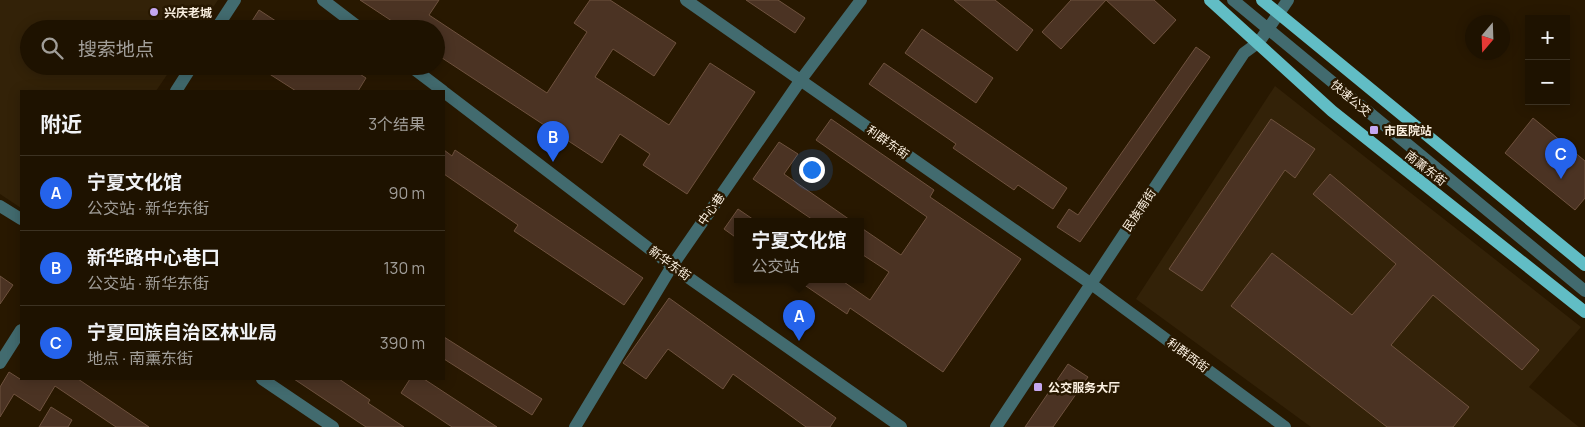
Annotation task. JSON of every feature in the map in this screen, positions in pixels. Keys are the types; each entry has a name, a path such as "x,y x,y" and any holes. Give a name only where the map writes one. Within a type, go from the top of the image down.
{"main road":[{"name":"南薰东街","path":"1210,0 1259,42 1332,111 1585,312"},
{"name":"南薰东街","path":"1262,0 1585,265"}],"street":[{"path":"222,20 235,0"},
{"path":"323,0 349,20"},
{"name":"利群东街","path":"686,0 1090,283"},
{"name":"中心巷","path":"575,427 672,266 800,81 861,0"},
{"name":"快速公交","path":"1234,0 1585,291"},
{"name":"民族南街","path":"996,427 1244,53 1259,42 1288,0"},
{"path":"177,90 186,75"},
{"name":"新华东街","path":"421,75 440,90"},
{"name":"新华东街","path":"445,94 672,266 901,427"},
{"path":"0,206 20,218"},
{"name":"利群西街","path":"1090,283 1285,427"},
{"path":"0,363 20,332"},
{"path":"263,380 319,423 333,427"}],"shaded area":[{"path":"0,0 218,0 204,20 20,20 20,75 167,75 157,90 20,90 20,207 0,194"},
{"path":"1275,86 1581,327 1529,387 1579,427 1311,427 1136,299"}],"building":[{"path":"360,0 439,0 429,15 437,20 390,20"},
{"path":"590,0 610,0 676,43 654,76 613,49 595,77 669,125 710,63 755,92 687,194 643,165 650,154 620,134 602,163 445,60 445,26 547,93 587,32 574,23"},
{"path":"746,0 778,0 805,18 795,33"},
{"path":"954,0 995,0 1033,30 1017,51"},
{"path":"1071,0 1106,0 1061,49 1042,32"},
{"path":"1106,0 1154,0 1176,20 1154,44"},
{"path":"259,10 274,20 253,20"},
{"path":"922,29 993,78 976,103 905,53"},
{"path":"1196,47 1210,57 1080,242 1057,227 1069,209 1078,215"},
{"path":"884,63 1067,188 1053,209 1018,185 1014,190 953,148 956,144 869,84"},
{"path":"271,75 361,75 366,78 359,90 294,90"},
{"path":"1533,118 1585,161 1585,198 1575,210 1505,153"},
{"path":"831,119 934,190 930,197 1021,259 943,372 850,308 847,314 801,283 845,283 870,300 889,272 864,256 864,230 901,255 927,217 816,140"},
{"path":"1271,119 1315,149 1295,178 1285,170 1202,291 1169,269"},
{"path":"779,142 798,154 784,174 847,218 810,218 753,179"},
{"path":"455,150 643,278 624,305 514,231 518,225 445,175 445,151 452,156"},
{"path":"1330,174 1539,350 1522,370 1433,295 1391,345 1469,407 1453,427 1387,427 1231,306 1272,253 1352,315 1396,264 1313,194"},
{"path":"738,209 751,218 734,218 734,236 724,229"},
{"path":"0,276 13,285 0,304"},
{"path":"669,298 836,418 830,427 806,427 733,374 723,389 668,349 646,379 623,363"},
{"path":"445,338 542,399 532,415 445,360"},
{"path":"1068,364 1088,377 1053,427 1025,427"},
{"path":"9,372 20,380 79,380 149,427 116,427 55,386 40,411 14,394 0,417 0,387"},
{"path":"296,380 340,380 370,400 368,403 404,427 366,427"},
{"path":"409,380 426,380 497,427 452,427 401,393"},
{"path":"51,407 72,420 68,427 39,427"}],"place":[{"name":"兴庆老城","path":"154,12"},
{"name":"市医院站","path":"1374,130"},
{"name":"新华路中心巷口","path":"553,162"},
{"name":"宁夏回族自治区林业局","path":"1561,179"},
{"name":"宁夏文化馆","path":"799,341"},
{"name":"公交服务大厅","path":"1038,387"}]}
